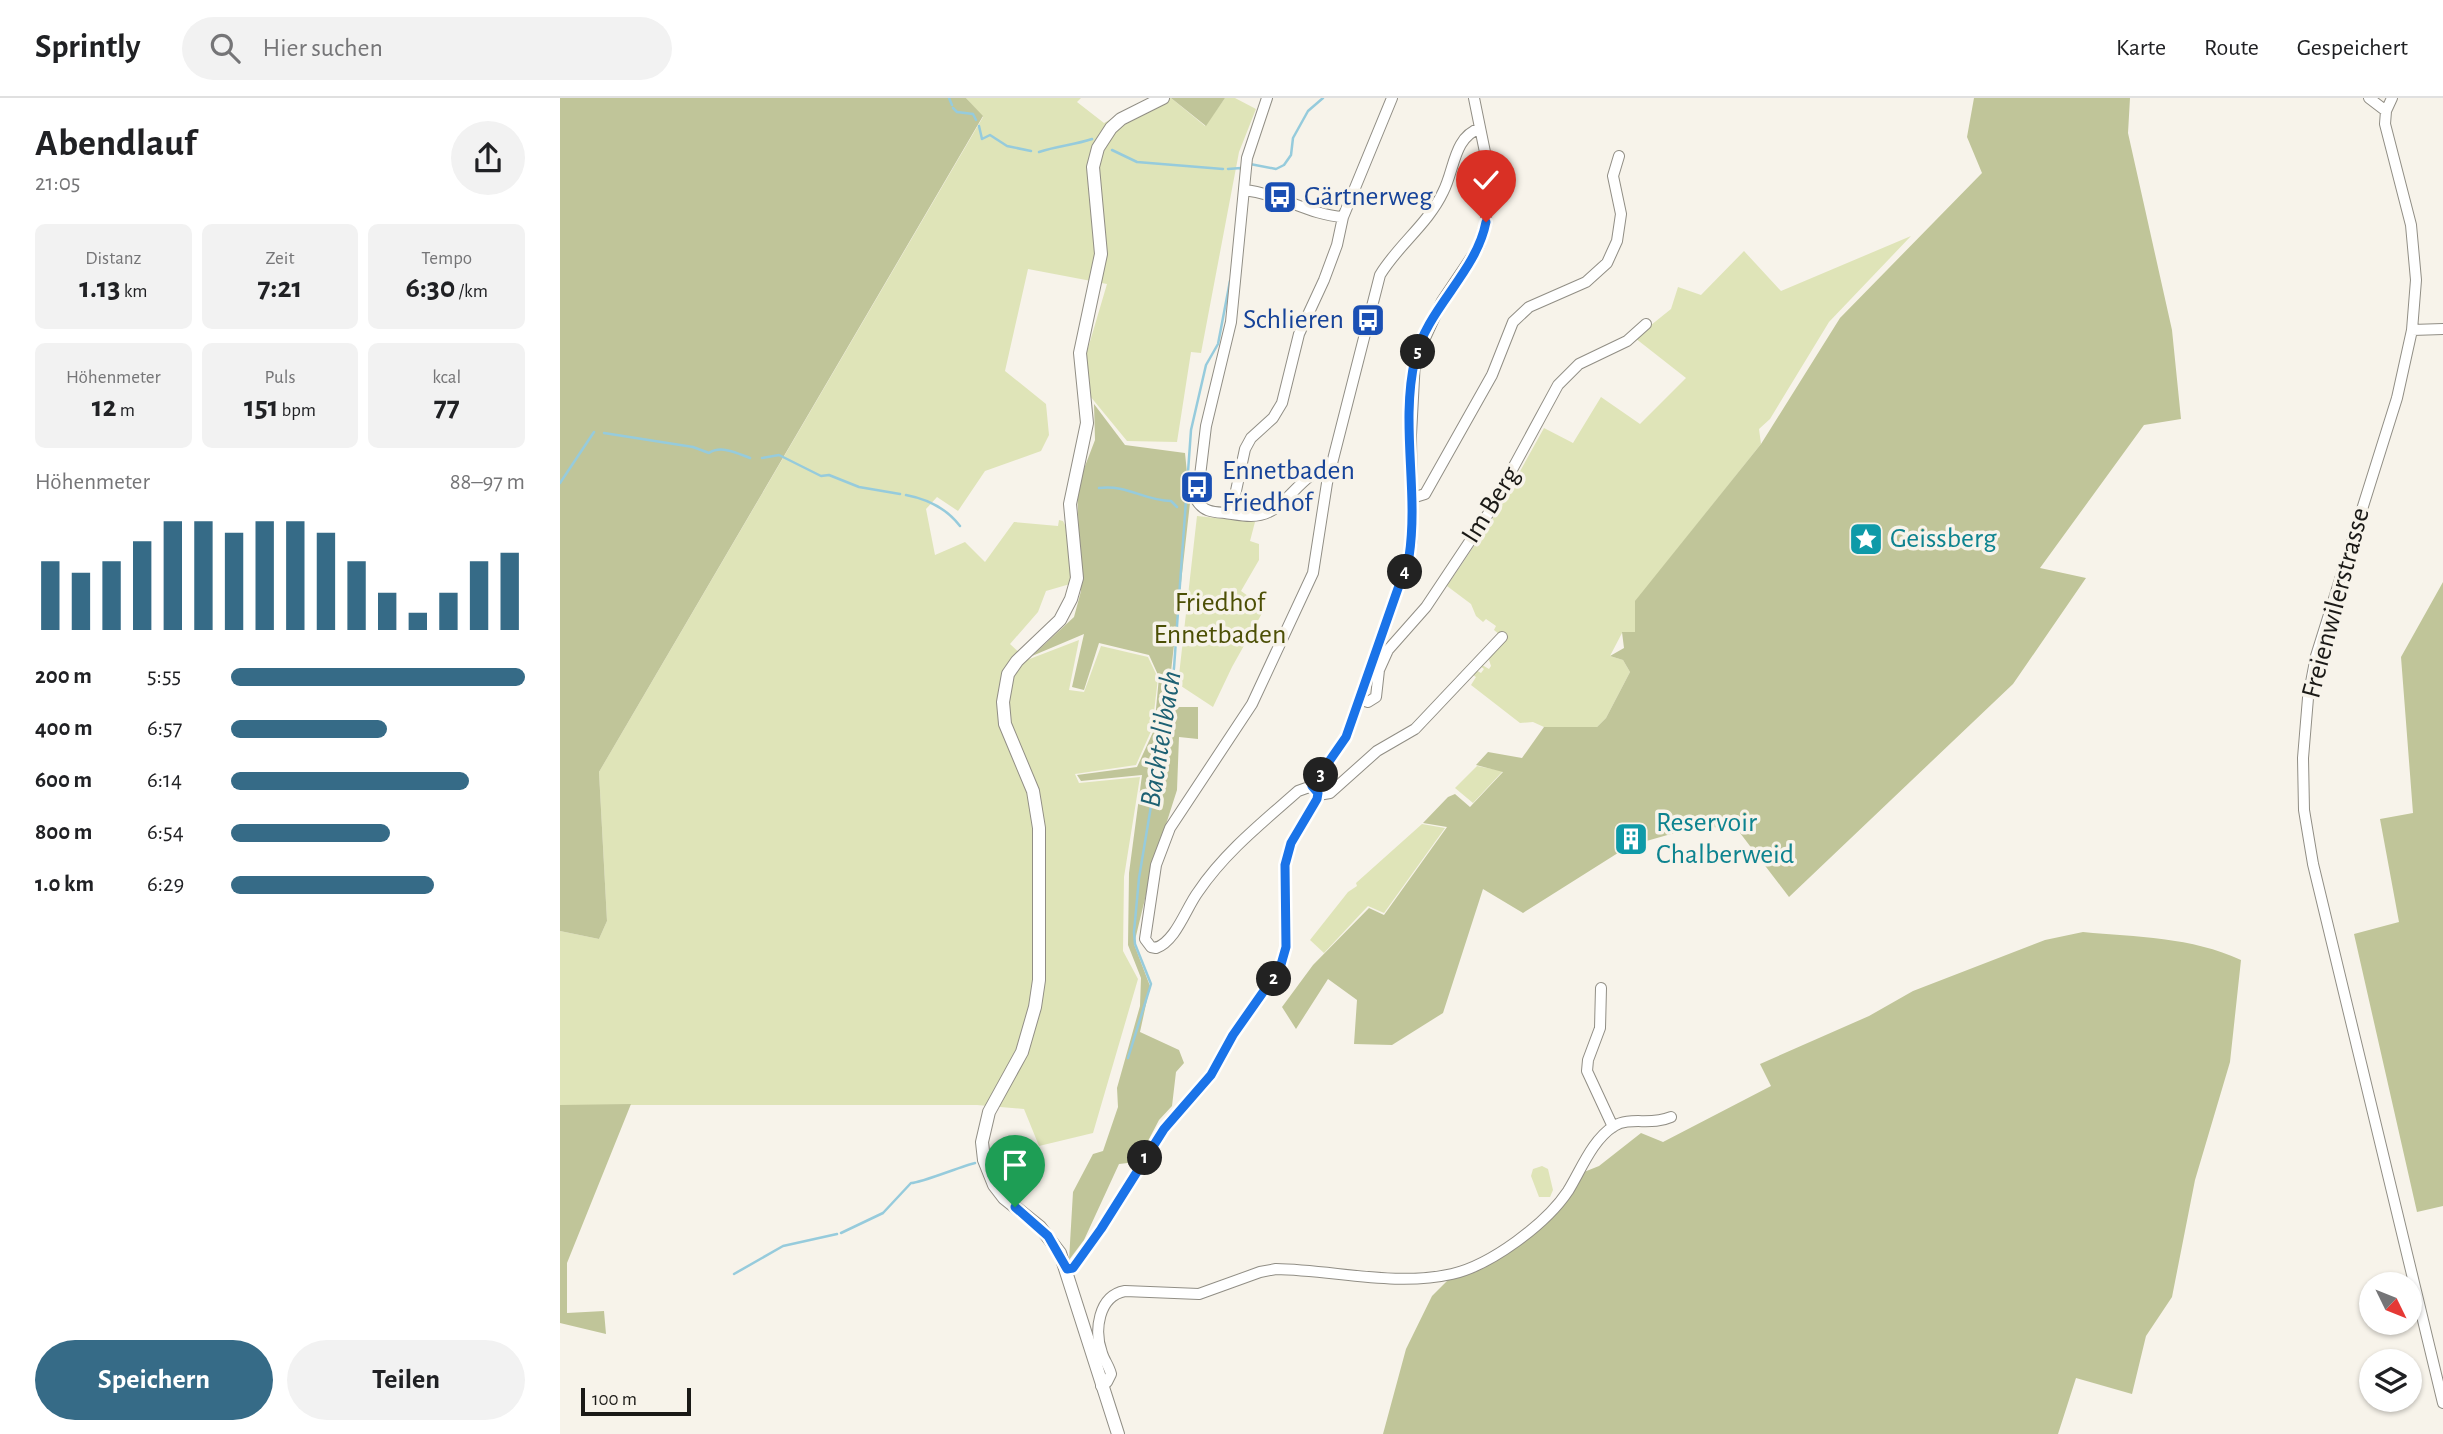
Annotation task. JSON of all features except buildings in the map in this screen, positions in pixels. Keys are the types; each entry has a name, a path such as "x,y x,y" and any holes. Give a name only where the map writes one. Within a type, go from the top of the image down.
{"main road":[{"path":"1118,1434 1067,1269 1048,1236 1004,1198 990,1178 982,1153 985,1121 1022,1052 1033,1018 1040,980 1039,828 1033,791 1005,724 1003,702 1008,674 1017,661 1060,620 1071,599 1077,578 1070,504 1087,424 1080,354 1101,254 1093,167 1098,148 1111,128 1163,98"}],"street":[{"path":"1267,98 1247,158 1231,322 1206,426 1198,481 1198,503 1206,510 1231,514 1251,516 1269,513 1318,470 1330,470"},
{"path":"1231,514 1245,449 1251,438 1273,418 1282,403 1299,334 1324,280 1337,245 1343,217 1392,98"},
{"path":"1067,1269 1073,1268 1101,1229 1164,1129 1211,1075 1233,1035 1280,968 1286,947 1285,865 1291,843 1315,791 1342,745 1404,576 1412,538 1410,433 1415,360 1433,318 1471,260 1483,235 1488,184 1486,152 1474,98"},
{"path":"2369,98 2386,111 2392,98"},
{"name":"Freienwilerstrasse","path":"2386,111 2385,124 2389,144 2401,178 2411,225 2416,280 2412,330 2396,397 2321,633 2308,698 2303,758 2304,810 2313,864 2443,1403"},
{"path":"1480,128 1464,138 1439,200 1419,227 1394,252 1380,275 1330,470 1318,533 1316,565 1255,698 1179,812 1163,845 1156,865 1147,919 1145,939 1151,947 1157,948 1167,942 1206,880 1228,854 1298,790 1330,793 1361,763 1415,729 1502,638"},
{"path":"1412,498 1425,494 1432,482 1492,375 1513,322 1529,307 1586,282 1607,263 1617,241 1621,214 1613,176 1619,156"},
{"path":"1244,190 1272,194 1320,213 1343,217"},
{"name":"Im Berg","path":"1359,699 1368,702 1376,697 1379,670 1388,650 1426,607 1488,514 1558,385 1579,363 1627,341 1646,324"},
{"path":"2412,330 2443,329"},
{"path":"1601,988 1600,1028 1588,1060 1587,1071 1613,1127"},
{"path":"1101,1386 1111,1374 1101,1352 1101,1312 1104,1304 1115,1294 1199,1294 1276,1269 1396,1278 1433,1277 1460,1272 1499,1252 1551,1212 1596,1145 1613,1127 1623,1122 1651,1123 1671,1117"}],"green space":[{"path":"560,98 966,98 983,116 599,772 607,921 599,939 560,931"},
{"path":"966,98 1081,98 1077,102 1104,123 1149,98 1171,98 1205,126 1225,98 1235,98 1256,109 1239,152 1201,353 1191,352 1177,442 1127,441 1090,396 1086,355 1107,284 1028,269 1005,371 1046,404 1049,435 1041,451 985,471 958,511 937,497 926,509 935,555 965,542 985,562 1014,522 1058,526 1059,520 1063,521 1071,570 1070,584 1046,591 1038,612 1010,644 1027,660 1079,640 1069,690 1084,692 1101,646 1148,657 1158,678 1152,729 1136,765 1075,774 1079,783 1140,777 1124,877 1123,951 1138,979 1093,1133 1039,1146 1024,1109 977,1105 560,1105 560,931 599,939 607,921 599,772 983,117"},
{"path":"1171,98 1225,98 1206,126"},
{"path":"1974,98 2130,98 2128,133 2172,330 2181,419 2144,425 2040,568 2086,578 2013,684 1789,897 1737,829 1699,826 1629,846 1523,913 1483,889 1443,1013 1392,1045 1354,1044 1357,1000 1328,979 1296,1029 1282,1007 1313,965 1369,908 1384,915 1447,827 1423,823 1448,797 1455,794 1470,807 1503,772 1476,765 1488,752 1522,758 1544,727 1597,727 1606,718 1630,672 1623,660 1610,656 1624,648 1622,632 1635,632 1635,601 1761,444 1840,318 1982,173 1967,137"},
{"path":"1911,236 1829,322 1770,419 1759,429 1761,444 1636,601 1635,633 1622,633 1610,656 1623,660 1630,672 1606,718 1597,727 1544,727 1533,722 1520,723 1471,685 1476,677 1470,673 1476,670 1481,673 1484,669 1480,666 1482,665 1489,669 1491,666 1488,657 1505,639 1494,630 1496,626 1486,619 1483,622 1476,616 1471,604 1447,586 1499,509 1544,428 1573,443 1601,397 1640,424 1686,378 1635,338 1671,309 1678,287 1701,295 1744,251 1781,291"},
{"path":"1094,404 1125,445 1185,453 1190,503 1167,707 1198,707 1198,739 1179,737 1177,790 1154,862 1134,944 1150,986 1140,1032 1179,1050 1184,1063 1176,1072 1172,1106 1159,1120 1137,1162 1119,1164 1084,1240 1069,1260 1073,1192 1093,1154 1103,1151 1118,1107 1117,1088 1140,1006 1141,978 1128,945 1129,873 1142,775 1081,781 1077,775 1137,767 1154,730 1159,677 1149,655 1099,643 1084,690 1072,687 1084,634 1032,656 1074,617 1081,591 1077,487 1095,440"},
{"name":"Friedhof Ennetbaden","path":"1197,516 1255,522 1250,541 1259,544 1259,560 1241,591 1265,608 1213,707 1178,684"},
{"path":"2443,582 2443,1206 2417,1212 2354,934 2399,922 2380,819 2413,813 2401,657"},
{"path":"1477,766 1503,771 1473,803 1455,788"},
{"path":"1422,824 1445,828 1384,913 1368,906 1324,953 1310,940 1348,892 1357,886 1356,883"},
{"path":"2083,932 2183,942 2241,960 2230,1062 2195,1180 2172,1297 2146,1336 2132,1394 2076,1378 2058,1434 1383,1434 1406,1349 1432,1296 1451,1277 1516,1244 1584,1172 1599,1166 1641,1133 1663,1142 1771,1086 1760,1064 1869,1016 1913,991 2045,940"},
{"path":"631,1104 567,1263 567,1313 604,1311 606,1334 560,1323 560,1105"},
{"path":"1542,1166 1548,1169 1553,1190 1550,1197 1539,1197 1531,1176 1533,1169"}],"waterway":[{"path":"949,98 952,105"},
{"name":"Bachtelibach","path":"1250,164 1276,169 1284,165 1291,155 1293,138 1308,111 1323,98"},
{"path":"953,108 957,112 973,114 976,120"},
{"path":"979,126 982,139 990,135 1007,146 1031,151"},
{"path":"1039,152 1092,139"},
{"path":"1112,150 1137,162 1223,169"},
{"path":"1228,169 1241,170"},
{"name":"Bachtelibach","path":"1128,1058 1151,984 1135,944 1134,932 1139,878 1174,668 1191,430 1206,365 1218,344 1230,281"},
{"path":"560,483 594,432"},
{"path":"604,433 693,447 709,453 729,451 750,458"},
{"path":"762,458 779,455 821,476 829,475 859,487 900,494"},
{"path":"1099,488 1127,490 1171,501 1177,507"},
{"path":"906,495 936,506 960,526"},
{"path":"841,1233 883,1213 911,1183 975,1163"},
{"path":"734,1274 783,1246 837,1234"}],"place":[{"name":"Gärtnerweg","path":"1280,197"},
{"name":"Schlieren","path":"1368,320"},
{"name":"Ennetbaden Friedhof","path":"1197,487"},
{"name":"Geissberg","path":"1866,539"},
{"name":"Reservoir Chalberweid","path":"1631,839"}],"route":[{"path":"1015,1207 1048,1236 1067,1269 1073,1268 1101,1229 1154,1143 1173,1117 1211,1075 1233,1035 1280,968 1286,947 1285,865 1291,843 1317,799 1318,793 1312,786 1346,737 1409,557 1412,538 1410,433 1415,360 1442,301 1479,246 1486,222"}]}
